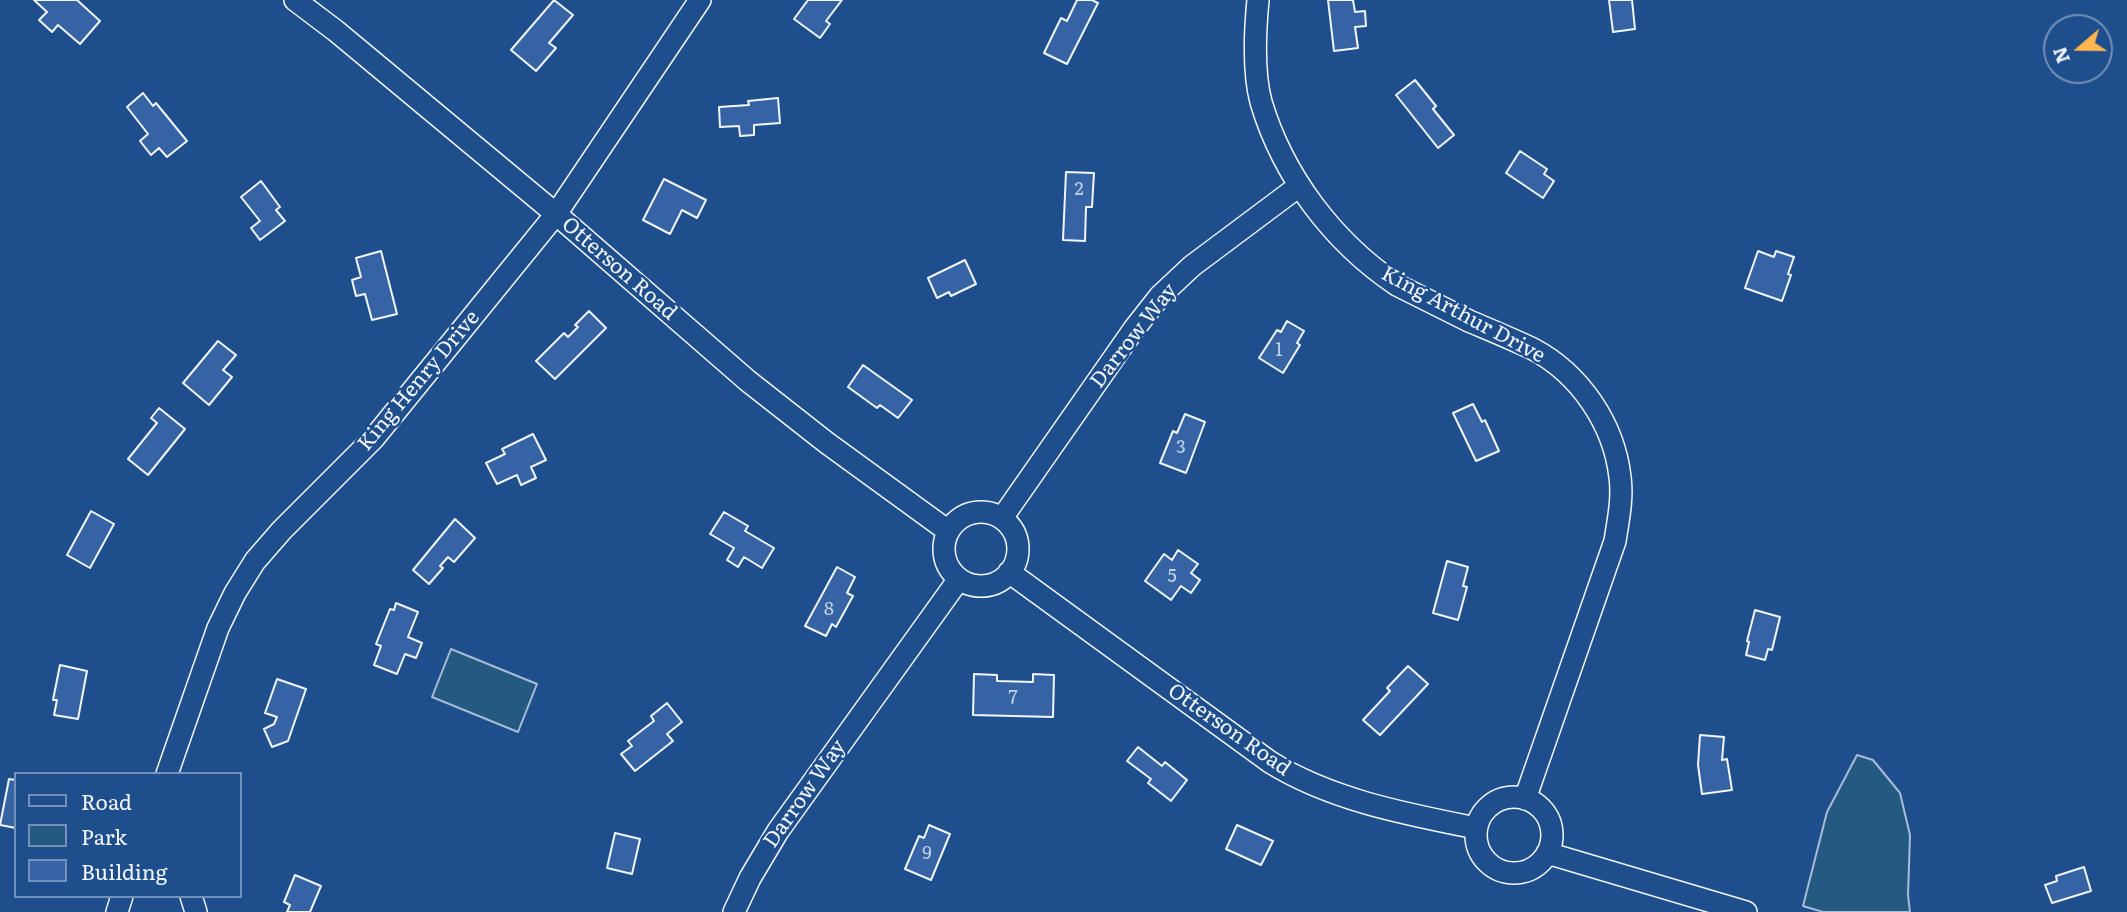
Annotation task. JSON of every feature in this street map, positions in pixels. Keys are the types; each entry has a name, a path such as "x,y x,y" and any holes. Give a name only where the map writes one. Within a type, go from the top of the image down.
{"street":[{"name":"Otterson Road","path":"295,0 556,214 777,405 948,531"},
{"name":"King Henry Drive","path":"168,772 218,628 255,561 282,530 374,438 556,214 701,0"},
{"name":"King Arthur Drive","path":"1258,0 1254,36 1261,101 1285,161 1299,186 1346,244 1397,285 1534,350 1555,364 1574,380 1593,404 1606,428 1620,478 1620,510 1615,541 1525,799"},
{"name":"Darrow Way","path":"1002,519 1134,329 1160,296 1192,266 1299,186"},
{"path":"986,512 1002,519 1010,526 1018,544 1018,554 1009,572 1003,579 985,586 976,586 959,579 952,572 945,557 948,531 954,523 968,514 986,512"},
{"name":"Otterson Road","path":"1009,572 1270,762 1295,777 1372,804 1476,828"},
{"name":"Darrow Way","path":"734,912 750,878 778,831 959,579"},
{"path":"1515,797 1525,799 1543,811 1549,821 1551,842 1540,862 1530,869 1519,873 1507,872 1486,861 1479,851 1476,828 1480,818 1494,802 1515,797"},
{"path":"1547,853 1746,912"}],"green space":[{"path":"451,649 537,684 518,732 432,697"},
{"path":"1857,755 1873,760 1900,793 1910,835 1910,912 1823,912 1803,906 1827,812"}],"building":[{"path":"34,0 77,0 100,21 80,44 58,25 52,32 39,20 47,12"},
{"path":"554,0 573,15 549,43 556,48 536,71 511,50"},
{"path":"808,0 842,0 826,21 830,24 820,38 794,19"},
{"path":"1077,0 1092,0 1098,3 1067,64 1044,53 1061,18 1067,21"},
{"path":"1328,0 1353,0 1355,12 1365,11 1366,26 1355,27 1358,48 1334,51"},
{"path":"1609,0 1632,0 1635,29 1613,32"},
{"path":"1415,80 1454,135 1438,148 1396,95"},
{"path":"143,93 153,106 156,103 187,141 167,157 159,148 151,155 140,141 148,134 127,107"},
{"path":"778,98 780,123 754,125 754,135 740,136 739,126 720,127 719,107 749,105 748,101"},
{"path":"1520,151 1547,169 1544,174 1554,181 1543,198 1506,173"},
{"path":"1066,172 1094,173 1092,207 1086,207 1085,241 1063,240"},
{"path":"664,179 706,200 697,218 682,210 670,234 643,220"},
{"path":"261,181 280,207 276,210 285,221 260,240 251,228 260,221 241,197"},
{"path":"381,251 397,314 372,320 365,294 356,296 352,280 361,277 356,258"},
{"path":"1758,251 1774,257 1776,251 1794,257 1782,301 1745,288"},
{"path":"965,260 976,284 951,296 949,292 937,298 928,278"},
{"path":"589,311 606,328 555,379 536,361 564,333 568,337"},
{"path":"1287,321 1304,331 1297,343 1300,345 1283,373 1259,358 1277,330 1281,332"},
{"path":"218,341 236,355 223,370 232,377 209,405 183,383"},
{"path":"863,365 912,400 898,418 880,405 877,408 848,387"},
{"path":"1473,404 1482,422 1485,420 1499,451 1476,461 1453,413"},
{"path":"159,408 185,429 148,475 128,459 157,423 151,418"},
{"path":"1185,414 1205,422 1186,473 1160,463 1173,431 1177,433"},
{"path":"533,434 546,460 531,467 536,478 521,485 517,475 497,484 486,463 505,454 502,449"},
{"path":"91,511 114,524 90,568 67,555"},
{"path":"724,512 748,526 745,531 774,548 762,568 744,557 738,567 727,560 734,548 710,534"},
{"path":"455,519 475,538 454,562 448,557 440,566 443,568 429,584 413,570"},
{"path":"1178,550 1198,564 1191,573 1200,580 1191,593 1181,586 1171,600 1145,581 1164,554 1172,560"},
{"path":"1447,561 1468,567 1463,586 1467,587 1458,620 1433,613"},
{"path":"837,567 855,577 847,593 853,596 836,627 832,624 826,636 805,626"},
{"path":"396,603 418,612 408,637 422,643 416,658 405,654 397,674 374,665 381,646 376,644 390,609 394,610"},
{"path":"1755,610 1780,617 1772,650 1768,649 1765,660 1746,655"},
{"path":"60,665 87,671 78,719 54,715 57,700 53,700"},
{"path":"1408,666 1428,684 1380,735 1363,720 1390,691 1387,688"},
{"path":"974,674 997,675 997,681 1033,682 1033,674 1054,675 1053,717 973,715"},
{"path":"277,679 306,689 288,741 272,747 264,729 274,724 277,717 265,713"},
{"path":"667,703 682,722 667,734 673,741 635,771 621,754 632,746 628,741 654,721 651,716"},
{"path":"1700,735 1724,737 1722,760 1727,759 1732,790 1702,794 1698,765"},
{"path":"1138,747 1162,766 1165,762 1187,780 1171,801 1148,783 1151,779 1127,761"},
{"path":"9,779 14,780 14,828 0,825"},
{"path":"929,825 950,834 931,880 905,869 919,836 924,838"},
{"path":"1237,825 1273,841 1261,865 1226,849"},
{"path":"615,833 640,839 632,874 607,868"},
{"path":"2084,867 2091,891 2052,903 2045,885 2057,881 2056,876"},
{"path":"295,875 321,886 310,912 287,912 290,905 284,902"}]}
